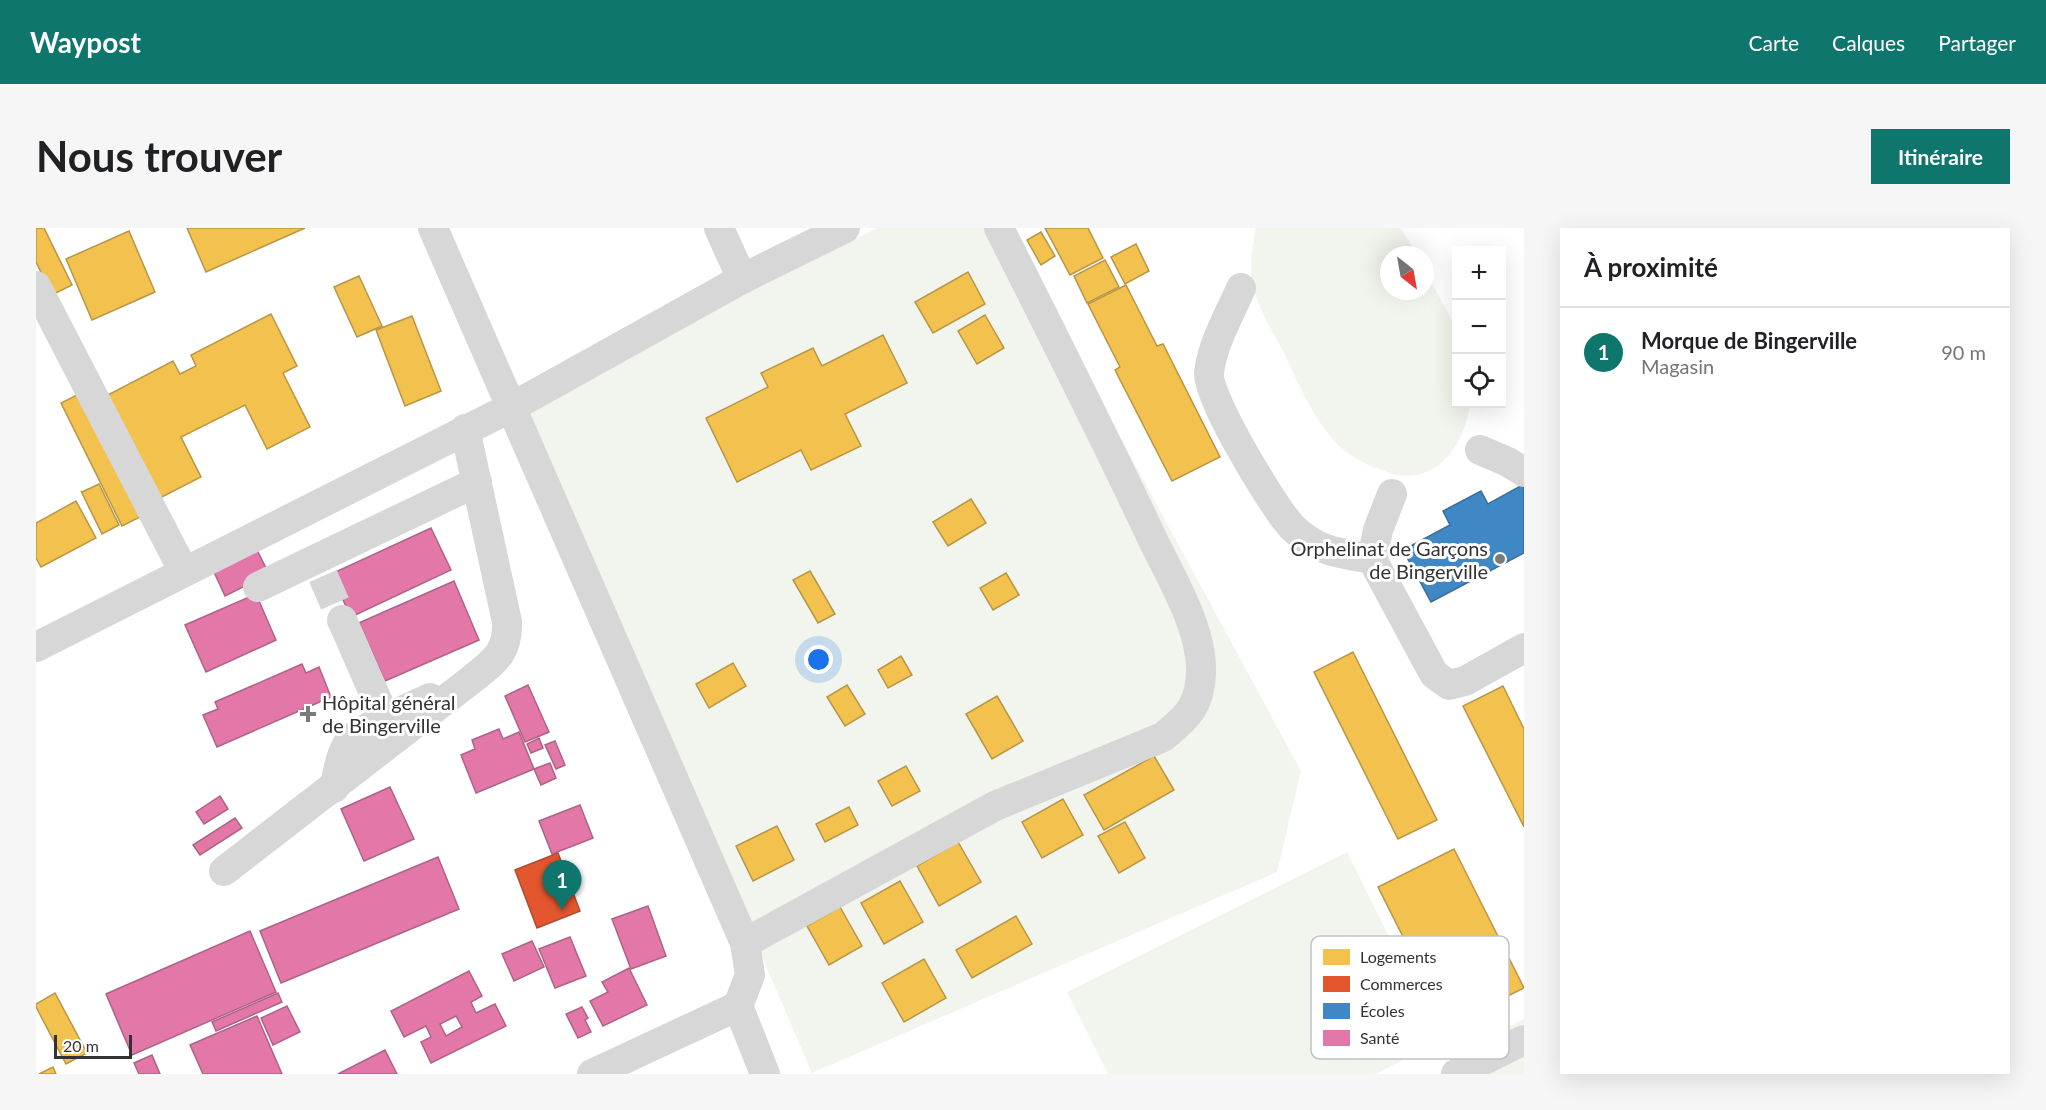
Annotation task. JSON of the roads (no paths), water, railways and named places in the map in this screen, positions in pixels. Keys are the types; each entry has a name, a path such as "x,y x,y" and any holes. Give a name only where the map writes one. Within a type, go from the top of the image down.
{"street":[{"path":"433,228 745,943 750,975 738,1006 765,1074"},
{"path":"719,228 742,279"},
{"path":"36,647 512,407 742,279 845,228"},
{"path":"745,943 995,806 1163,737 1185,719 1197,699 1201,669 1197,643 1188,615 1128,486 999,228"},
{"path":"36,286 184,572"},
{"path":"1241,288 1214,352 1209,375 1216,403 1259,479 1288,523 1310,542 1334,552 1372,559"},
{"path":"224,872 471,680 497,659 506,645 507,622 465,429"},
{"path":"1480,450 1524,472"},
{"path":"258,586 319,567 477,482"},
{"path":"1392,494 1378,530 1372,559 1434,674 1449,685 1465,681 1524,648"},
{"path":"342,620 386,718"},
{"path":"334,788 341,760 350,740 386,718 471,680"},
{"path":"592,1074 738,1006"},
{"path":"1509,1049 1524,1040"},
{"path":"1473,1070 1492,1059"}],"tunnel":[{"path":"323,576 342,620"}],"place":[{"name":"Orphelinat de Garçons de Bingerville","path":"1500,559"},
{"name":"Hôpital général de Bingerville","path":"308,714"},
{"name":"Morque de Bingerville","path":"562,910"}]}
